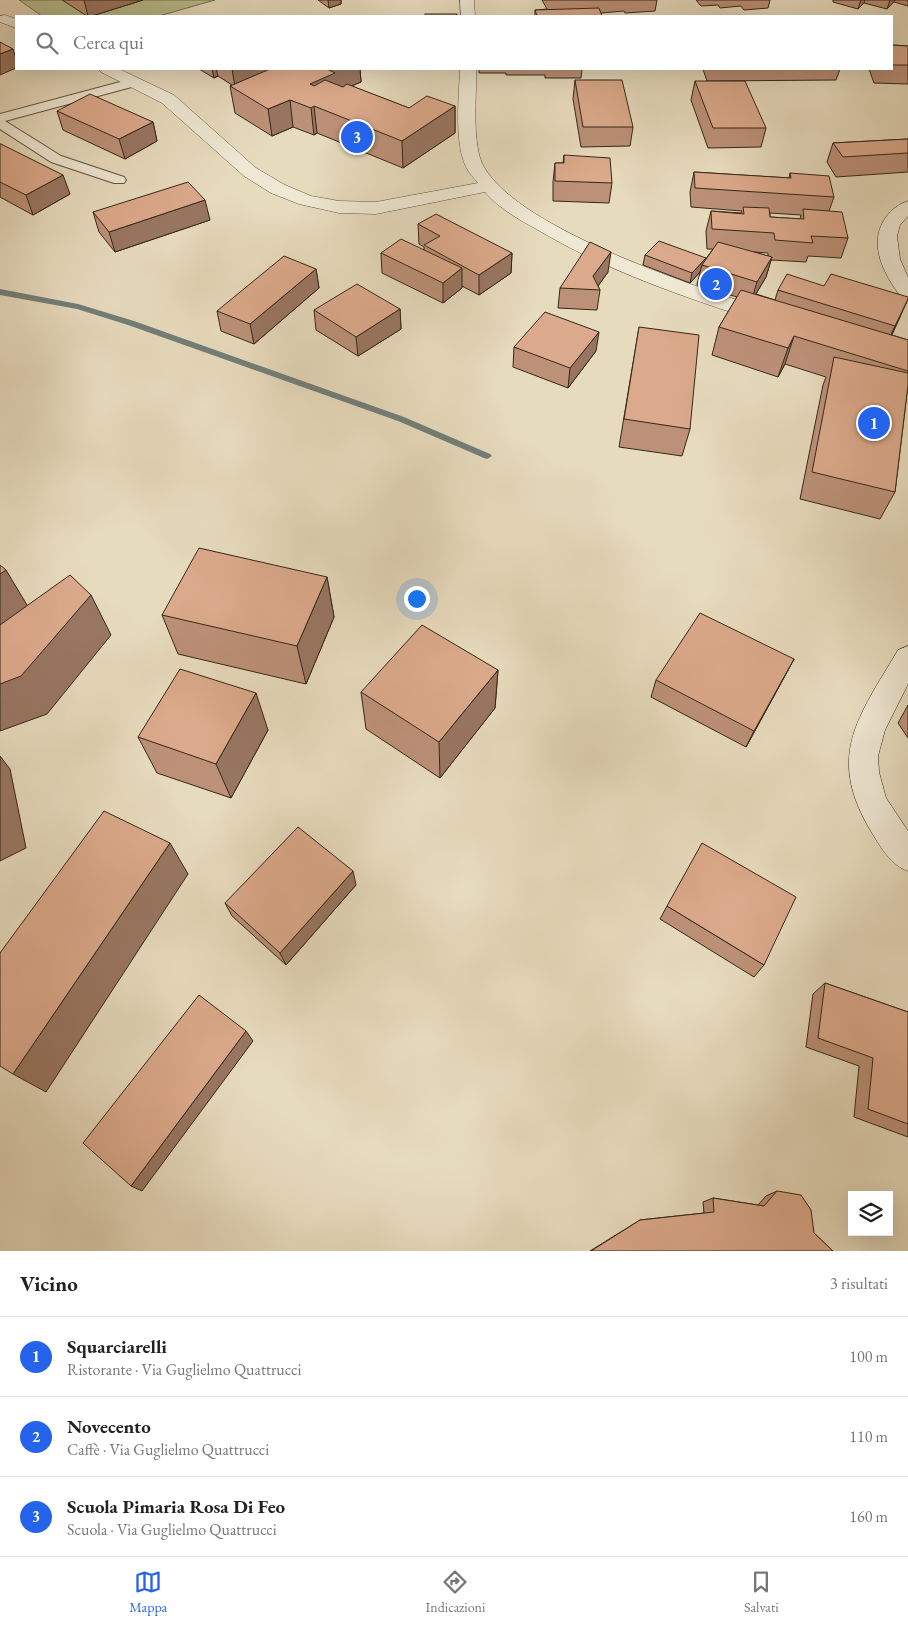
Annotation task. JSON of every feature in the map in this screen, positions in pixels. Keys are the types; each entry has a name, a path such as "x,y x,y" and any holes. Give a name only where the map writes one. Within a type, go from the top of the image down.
{"street":[{"path":"468,0 468,15"},
{"path":"109,70 168,99 250,172 278,189 306,200 340,207 376,208 488,186"},
{"path":"468,70 470,150 475,166 488,186 526,214 606,257 678,287 790,324"},
{"path":"908,207 890,221 886,237 892,264 908,293"},
{"path":"908,658 877,714 866,742 864,754 864,777 876,809 887,829 908,856"}],"lane":[{"path":"0,118 135,82"},
{"path":"0,124 56,159 119,180"}],"green space":[{"path":"19,0 215,0 162,15 41,15"}],"building":[{"path":"599,8 602,15 537,15 535,10"},
{"path":"425,14 457,14 457,15"},
{"path":"0,42 13,49 0,54"},
{"path":"893,45 908,46 908,65 893,65"},
{"path":"268,70 329,70 335,73 310,84 314,86 325,80 343,87 347,84 409,108 427,96 455,106 402,141 314,106 311,108 290,100 268,109 230,86"},
{"path":"575,80 622,80 633,127 583,127"},
{"path":"695,81 745,81 766,128 713,128"},
{"path":"90,94 153,122 119,139 57,111"},
{"path":"908,139 908,153 843,157 833,143"},
{"path":"0,144 63,175 26,195 0,182"},
{"path":"564,155 610,158 612,183 555,181 555,163 564,163"},
{"path":"694,172 791,178 790,173 829,176 834,197 695,188"},
{"path":"188,182 205,200 109,232 93,212"},
{"path":"743,207 769,208 770,217 804,219 803,209 842,212 848,238 811,236 813,243 775,240 774,233 712,229 711,211 744,214"},
{"path":"436,214 512,253 479,275 424,245 440,236 418,224"},
{"path":"401,239 462,268 443,283 381,253"},
{"path":"659,241 706,258 692,273 645,255"},
{"path":"590,242 611,252 593,276 600,290 560,288"},
{"path":"718,242 772,257 757,282 702,265"},
{"path":"284,256 316,269 250,324 217,311"},
{"path":"787,274 824,286 831,274 908,297 908,299 895,326 778,290"},
{"path":"357,284 400,309 356,337 314,310"},
{"path":"741,290 908,340 908,371 794,336 788,348 719,327"},
{"path":"545,312 599,332 570,368 514,347"},
{"path":"639,327 699,335 690,429 624,419"},
{"path":"834,357 908,373 895,492 812,472"},
{"path":"199,548 327,577 297,646 162,615"},
{"path":"0,565 6,570 0,574"},
{"path":"70,575 91,595 21,676 0,684 0,625"},
{"path":"700,613 794,659 754,731 656,680"},
{"path":"422,625 498,670 439,742 361,692"},
{"path":"180,669 256,693 216,764 138,737"},
{"path":"104,811 170,843 13,1074 0,1066 0,953"},
{"path":"298,827 353,871 280,953 225,903"},
{"path":"702,843 796,897 764,965 667,906"},
{"path":"825,983 908,1012 908,1124 868,1109 873,1058 818,1038"},
{"path":"199,995 246,1031 131,1186 83,1143"},
{"path":"777,1191 801,1195 811,1210 814,1233 833,1251 591,1251 640,1220 714,1212 713,1198 764,1206"}],"waterway":[{"path":"0,292 78,307 131,323 401,419 487,456"}],"place":[{"name":"Scuola Pimaria Rosa Di Feo","path":"357,137"},
{"name":"Novecento","path":"716,284"},
{"name":"Squarciarelli","path":"874,423"}]}
